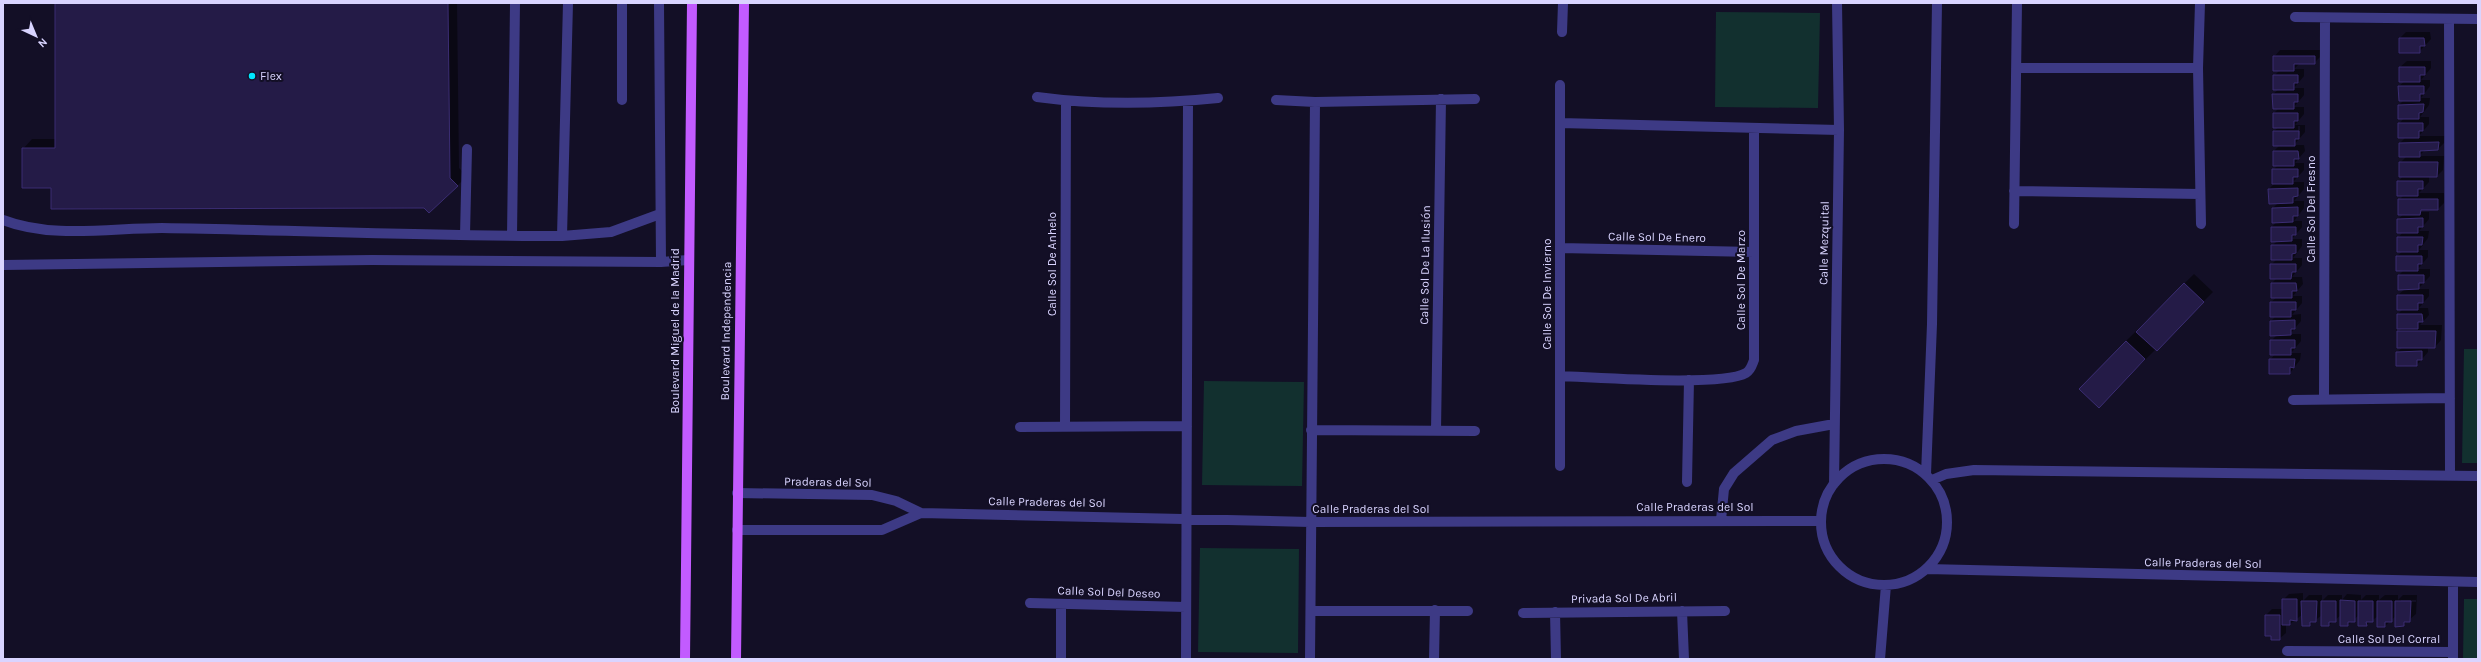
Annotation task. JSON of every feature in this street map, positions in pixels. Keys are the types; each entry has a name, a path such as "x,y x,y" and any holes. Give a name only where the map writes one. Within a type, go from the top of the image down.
{"main road":[{"name":"Boulevard Miguel de la Madrid","path":"685,659 688,260 692,3"},
{"name":"Boulevard Independencia","path":"736,659 744,3"}],"street":[{"path":"512,236 515,3"},
{"path":"562,236 568,3"},
{"path":"622,3 622,100"},
{"path":"658,3 661,262"},
{"path":"1562,32 1563,3"},
{"name":"Calle Mezquital","path":"1834,484 1839,130 1837,3"},
{"path":"1929,477 1937,3"},
{"path":"2014,224 2017,3"},
{"path":"2200,3 2198,68 2201,224"},
{"path":"2295,18 2478,19"},
{"name":"Calle Sol Del Fresno","path":"2324,399 2325,18"},
{"path":"2449,20 2450,475"},
{"path":"2016,68 2198,68"},
{"name":"Calle Sol De Invierno","path":"1560,85 1560,466"},
{"path":"1037,97 1066,101 1188,101 1218,98"},
{"name":"Calle Sol De La Ilusión","path":"1436,431 1441,99"},
{"path":"1276,100 1315,102 1475,99"},
{"name":"Calle Sol De Anhelo","path":"1065,427 1066,101"},
{"path":"1186,659 1188,101"},
{"path":"1310,659 1310,522 1315,102"},
{"path":"1560,123 1839,130"},
{"name":"Calle Sol De Marzo","path":"1560,376 1689,380 1734,377 1747,372 1751,368 1754,360 1754,128"},
{"path":"465,235 467,149"},
{"path":"2014,191 2200,194"},
{"path":"3,220 14,224 50,230 160,228 562,236 605,233 660,214"},
{"name":"Calle Sol De Enero","path":"1560,248 1754,252"},
{"path":"3,265 372,260 661,262 688,260"},
{"path":"1687,482 1689,380"},
{"path":"2293,400 2450,398"},
{"path":"1721,520 1724,489 1734,473 1772,440 1796,431 1834,424"},
{"path":"1020,427 1187,426"},
{"path":"1312,430 1475,431"},
{"path":"1888,459 1908,463 1929,477 1942,496 1948,516 1946,536 1939,554 1926,569 1908,581 1886,585 1866,583 1848,574 1838,564 1824,541 1821,521 1824,502 1834,484 1849,470 1867,461 1888,459"},
{"path":"1929,477 1974,470 2478,476"},
{"name":"Praderas del Sol","path":"737,493 872,495 896,501 921,513"},
{"path":"737,530 882,530 921,513"},
{"name":"Calle Praderas del Sol","path":"921,513 1310,522 1821,521"},
{"name":"Calle Praderas del Sol","path":"1926,569 2478,582"},
{"name":"Calle Sol Del Corral","path":"2287,651 2326,655 2453,656 2453,582"},
{"path":"1880,659 1886,585"},
{"name":"Calle Sol Del Deseo","path":"1030,603 1186,607"},
{"path":"1061,604 1061,659"},
{"path":"1434,610 1434,659"},
{"path":"1311,611 1468,611"},
{"path":"1682,611 1684,659"},
{"name":"Privada Sol De Abril","path":"1524,613 1725,611"},
{"path":"1556,612 1556,659"}],"green space":[{"path":"1716,12 1820,13 1818,108 1715,107"},
{"path":"2464,349 2478,349 2478,463 2462,463"},
{"path":"1204,381 1304,382 1302,486 1202,485"},
{"path":"1200,548 1299,549 1298,653 1198,652"},
{"path":"2464,599 2478,599 2478,659 2463,659"}],"building":[{"name":"Flex","path":"55,3 448,3 450,178 458,186 429,213 424,208 51,209 51,188 22,188 22,148 55,148"},
{"path":"2399,38 2424,38 2425,46 2420,46 2420,53 2399,53"},
{"path":"2273,56 2315,56 2315,64 2294,64 2294,71 2273,71"},
{"path":"2399,67 2425,67 2425,75 2420,75 2420,82 2399,82"},
{"path":"2273,75 2298,75 2298,83 2294,83 2294,90 2273,90"},
{"path":"2398,86 2424,86 2424,94 2420,94 2420,101 2399,101"},
{"path":"2272,94 2298,94 2298,102 2294,102 2294,109 2273,109"},
{"path":"2424,104 2423,112 2419,113 2419,119 2398,119 2398,105"},
{"path":"2273,113 2298,113 2298,121 2294,121 2294,128 2273,128"},
{"path":"2398,123 2423,123 2423,131 2419,131 2419,138 2398,138"},
{"path":"2273,131 2299,131 2299,139 2295,139 2295,146 2273,146"},
{"path":"2439,142 2438,150 2420,151 2420,157 2399,157 2399,143"},
{"path":"2273,151 2298,151 2299,159 2294,159 2294,166 2273,166"},
{"path":"2399,162 2438,162 2437,177 2399,177"},
{"path":"2272,169 2298,169 2298,177 2293,177 2293,184 2272,184"},
{"path":"2397,181 2423,181 2423,189 2418,189 2418,196 2397,196"},
{"path":"2298,188 2298,196 2293,197 2293,203 2269,204 2268,189"},
{"path":"2398,199 2438,199 2438,210 2421,210 2420,215 2398,215"},
{"path":"2298,207 2298,216 2293,216 2293,222 2272,223 2272,208"},
{"path":"2423,218 2423,227 2418,227 2418,233 2397,233 2397,219"},
{"path":"2271,227 2296,227 2296,235 2292,235 2292,241 2271,242"},
{"path":"2397,237 2423,237 2422,245 2418,245 2418,252 2397,252"},
{"path":"2271,245 2296,245 2296,253 2292,254 2292,260 2271,260"},
{"path":"2396,256 2422,256 2422,264 2418,264 2418,271 2396,271"},
{"path":"2270,264 2296,264 2296,272 2292,272 2291,279 2270,279"},
{"path":"2398,275 2424,275 2424,283 2419,283 2419,289 2398,290"},
{"path":"2184,283 2204,302 2157,351 2136,332"},
{"path":"2271,283 2296,283 2297,291 2292,291 2292,298 2271,298"},
{"path":"2397,295 2423,295 2423,303 2418,303 2418,310 2397,310"},
{"path":"2270,302 2296,302 2296,310 2291,310 2291,317 2270,317"},
{"path":"2397,314 2422,314 2423,322 2418,322 2418,329 2397,329"},
{"path":"2295,320 2295,329 2291,329 2291,335 2270,336 2270,321"},
{"path":"2397,331 2436,331 2435,348 2397,348"},
{"path":"2270,340 2295,340 2295,348 2291,348 2291,355 2270,355"},
{"path":"2126,341 2145,359 2099,408 2079,389"},
{"path":"2422,351 2422,360 2417,360 2417,366 2396,366 2396,352"},
{"path":"2269,359 2295,359 2294,368 2290,367 2290,374 2269,374"},
{"path":"2282,599 2297,599 2297,621 2290,620 2290,625 2282,625"},
{"path":"2340,600 2355,601 2355,622 2348,622 2348,626 2340,626"},
{"path":"2301,601 2317,601 2316,622 2310,622 2310,626 2302,626"},
{"path":"2321,601 2336,601 2336,622 2329,622 2329,626 2321,626"},
{"path":"2358,601 2373,601 2373,622 2366,622 2367,626 2358,626"},
{"path":"2377,601 2392,601 2392,622 2385,622 2385,627 2377,627"},
{"path":"2395,601 2411,601 2410,622 2404,622 2404,626 2395,627"},
{"path":"2265,615 2280,615 2280,640 2271,640 2271,636 2265,636"}],"place":[{"name":"Flex","path":"252,76"}]}
